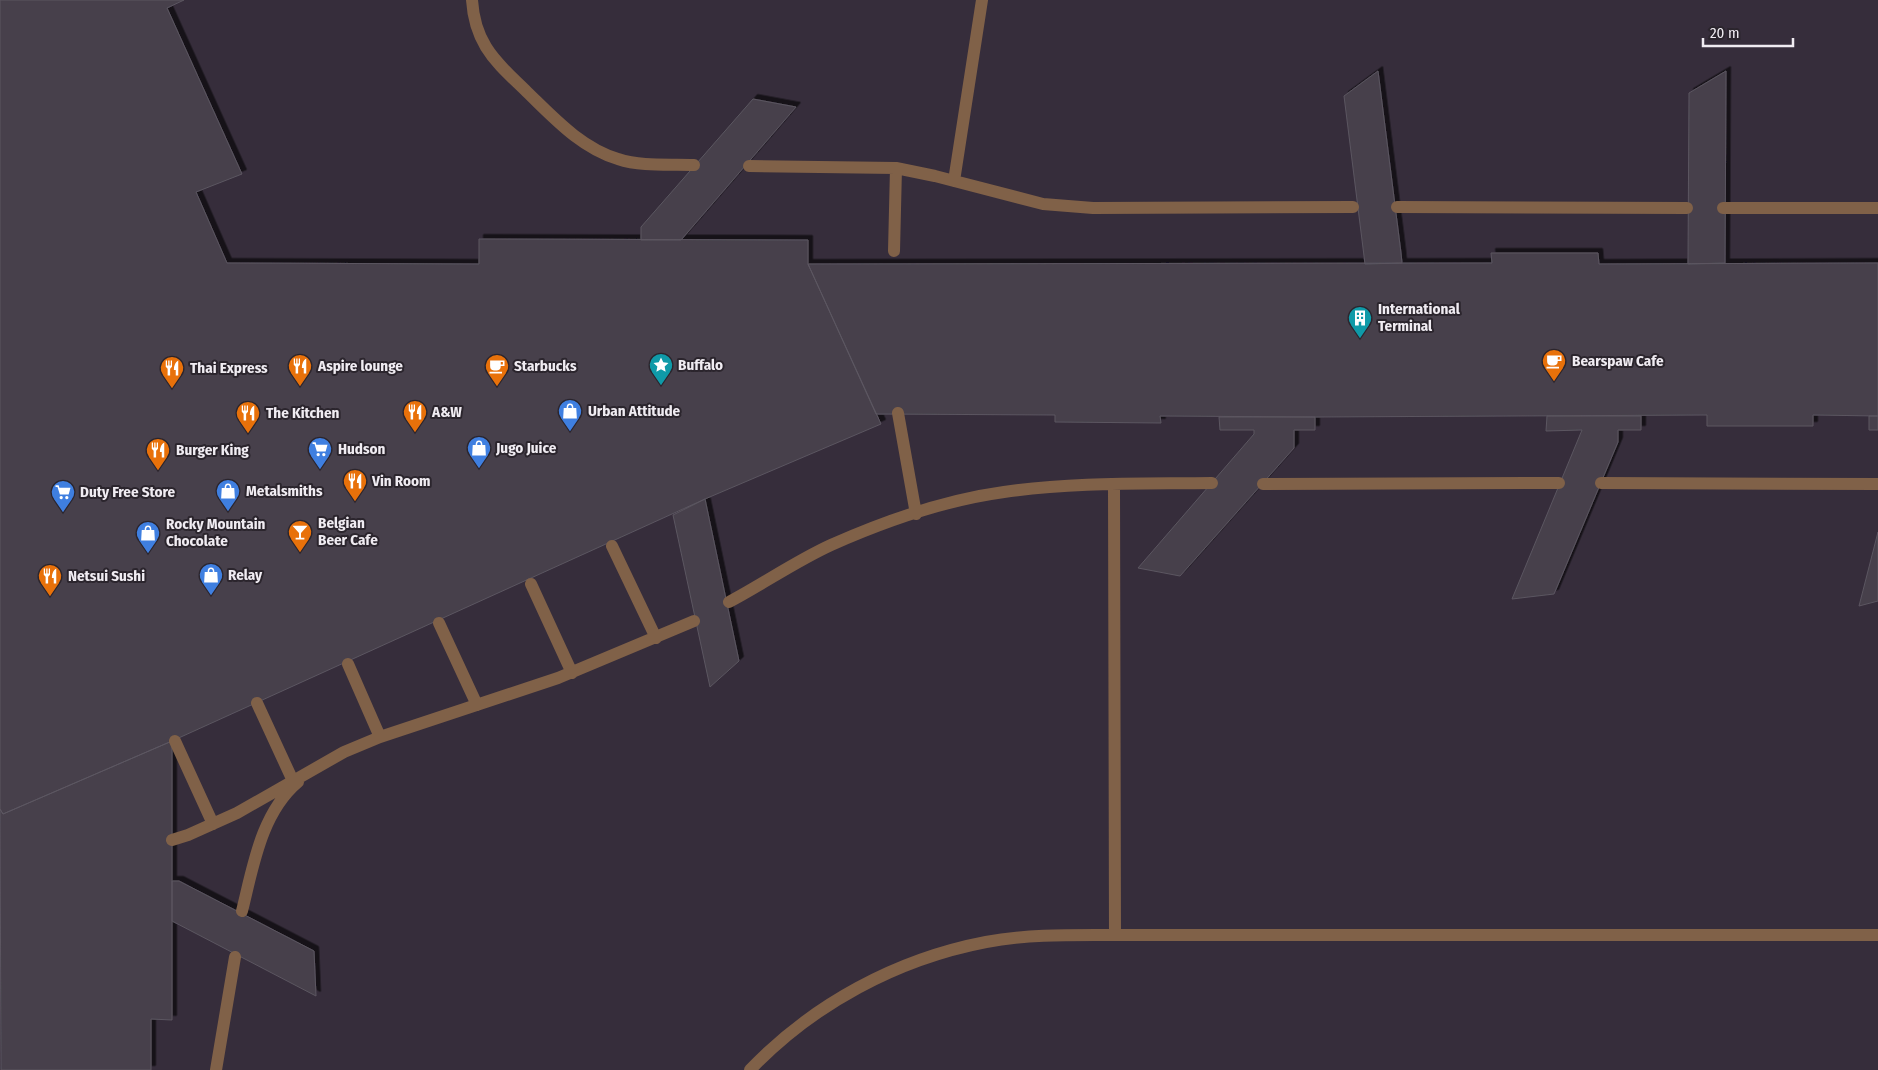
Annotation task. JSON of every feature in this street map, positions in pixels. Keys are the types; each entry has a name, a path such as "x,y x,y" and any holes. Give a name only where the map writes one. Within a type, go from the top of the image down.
{"lane":[{"path":"472,0 477,27 485,46 496,62 567,130 591,148 619,160 652,164 694,165"},
{"path":"954,181 982,0"},
{"path":"749,166 896,168 1043,204 1093,208 1353,207"},
{"path":"894,251 896,168"},
{"path":"1397,207 1687,208"},
{"path":"1723,208 1878,208"},
{"path":"898,413 916,514"},
{"path":"729,602 830,546 957,501 1003,492 1050,486 1212,483"},
{"path":"1263,484 1559,483"},
{"path":"1601,483 1878,484"},
{"path":"1114,484 1115,935"},
{"path":"612,546 656,638"},
{"path":"531,584 572,673"},
{"path":"172,840 213,824 317,766 380,736 477,706 572,673 694,621"},
{"path":"439,624 477,706"},
{"path":"348,664 380,736"},
{"path":"257,704 293,781"},
{"path":"175,741 213,824"},
{"path":"242,911 257,850 268,825 295,785 317,766"},
{"path":"750,1070 812,1014 877,978 915,962 987,942 1033,936 1878,935"},
{"path":"216,1070 235,957"}],"shaded area":[{"path":"0,0 1878,0 1878,1070 0,1070"}],"building":[{"path":"0,0 184,0 167,8 242,174 196,192 227,263 479,264 479,239 808,240 808,264 881,424 705,499 172,741 3,814 0,809"},
{"path":"1378,71 1402,263 1365,264 1344,96"},
{"path":"1726,71 1725,263 1688,264 1689,93"},
{"path":"753,99 796,107 681,240 641,240 641,227"},
{"name":"International Terminal","path":"1491,253 1598,253 1599,264 1878,263 1878,416 1813,415 1813,426 1707,426 1707,415 1160,416 1161,423 1055,422 1055,415 876,414 808,264 1492,263"},
{"path":"1547,416 1641,416 1641,430 1618,430 1618,442 1554,594 1512,599 1582,430 1546,431"},
{"path":"1869,416 1878,416 1878,430 1869,430"},
{"path":"1219,417 1315,417 1315,430 1294,430 1294,448 1180,576 1138,568 1254,434 1254,430 1220,430"},
{"path":"705,499 739,661 710,687 673,515"},
{"path":"1878,532 1878,601 1859,606"},
{"path":"172,741 172,1020 151,1019 151,1070 1,1070 0,809 3,814"},
{"path":"172,881 179,881 314,951 316,996 172,921"}],"place":[{"name":"International Terminal","path":"1360,339"},
{"name":"Bearspaw Cafe","path":"1554,382"},
{"name":"Buffalo","path":"661,386"},
{"name":"Aspire lounge","path":"300,387"},
{"name":"Starbucks","path":"497,387"},
{"name":"Thai Express","path":"172,389"},
{"name":"Urban Attitude","path":"570,432"},
{"name":"A&W","path":"415,433"},
{"name":"The Kitchen","path":"248,434"},
{"name":"Jugo Juice","path":"479,469"},
{"name":"Hudson","path":"320,470"},
{"name":"Burger King","path":"158,471"},
{"name":"Vin Room","path":"355,502"},
{"name":"Metalsmiths","path":"228,512"},
{"name":"Duty Free Store","path":"63,513"},
{"name":"Belgian Beer Cafe","path":"300,553"},
{"name":"Rocky Mountain Chocolate","path":"148,554"},
{"name":"Relay","path":"211,596"},
{"name":"Netsui Sushi","path":"50,597"}]}
